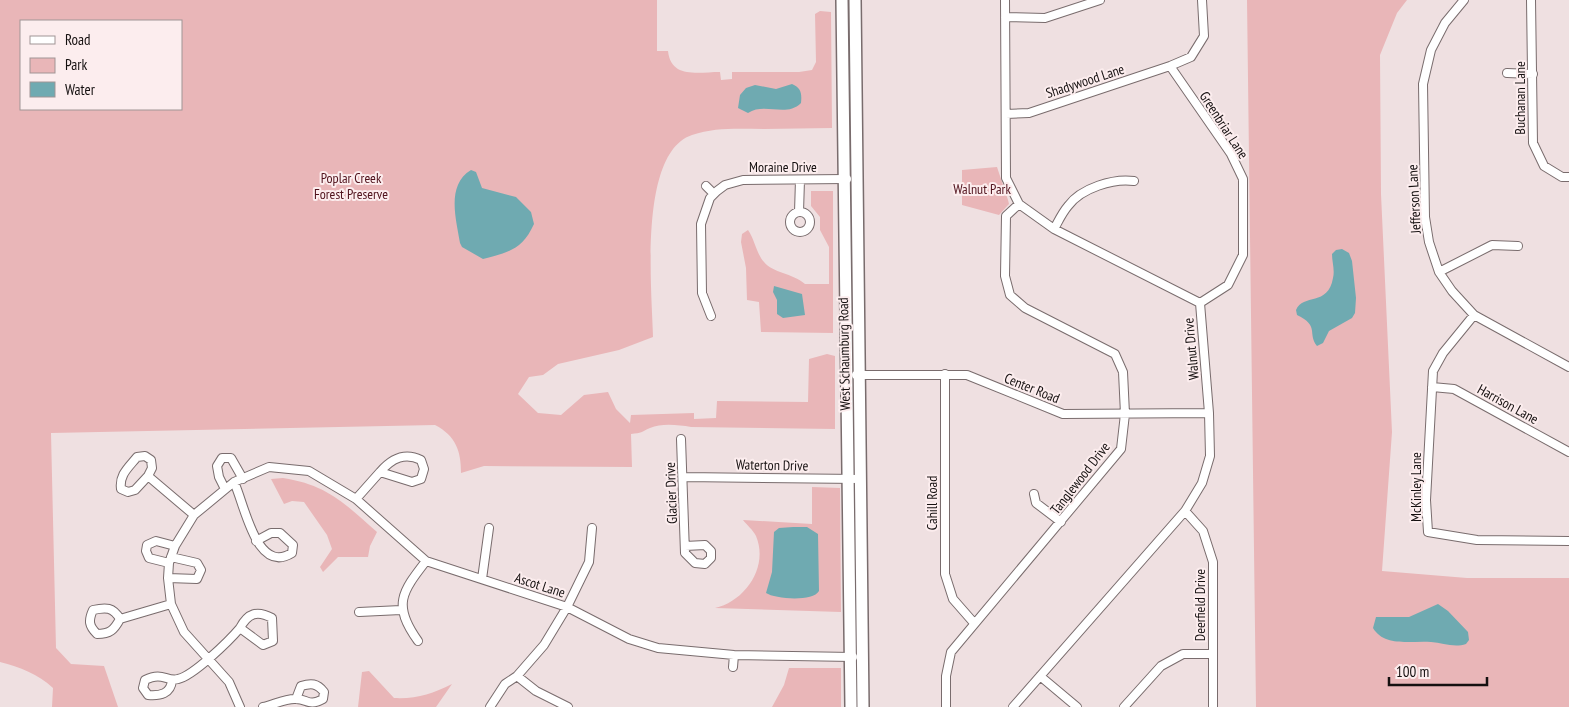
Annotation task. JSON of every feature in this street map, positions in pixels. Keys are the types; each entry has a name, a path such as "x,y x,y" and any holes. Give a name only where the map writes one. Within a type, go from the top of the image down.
{"main road":[{"name":"West Schaumburg Road","path":"842,0 851,707"},
{"name":"West Schaumburg Road","path":"855,0 863,707"}],"street":[{"name":"Walnut Drive","path":"1005,0 1006,178 1019,204 1054,229 1200,303 1209,413 1210,456 1202,483 1185,511 1013,707"},
{"path":"1005,18 1045,18 1100,0"},
{"name":"Shadywood Lane","path":"1006,114 1029,113 1170,66 1191,57 1204,36 1202,0"},
{"name":"Jefferson Lane","path":"1464,0 1445,23 1430,50 1424,84 1425,216 1429,242 1439,272 1452,291 1474,315 1569,367"},
{"name":"Buchanan Lane","path":"1531,0 1533,143 1544,166 1562,177 1569,177"},
{"name":"Greenbriar Lane","path":"1170,66 1231,154 1243,179 1242,254 1228,285 1200,303"},
{"path":"1507,73 1533,74"},
{"name":"Moraine Drive","path":"714,194 735,181 857,179"},
{"path":"1054,229 1068,205 1084,192 1122,179 1134,181"},
{"path":"799,212 800,180"},
{"path":"706,186 714,194 704,211 701,224 702,293 711,316"},
{"name":"Tanglewood Drive","path":"946,707 946,676 951,652 1121,449 1124,414 1123,372 1114,354 1024,308 1010,294 1005,276 1006,216 1019,204"},
{"path":"1439,272 1492,245 1518,246"},
{"name":"McKinley Lane","path":"1474,315 1443,352 1434,371 1426,500 1428,532 1477,540 1569,541"},
{"name":"Cahill Road","path":"945,374 945,574 953,599 974,623"},
{"name":"Center Road","path":"847,375 967,375 1063,414 1209,413"},
{"name":"Harrison Lane","path":"1432,387 1454,389 1569,452"},
{"name":"Glacier Drive","path":"681,439 684,477 685,546"},
{"path":"145,456 151,460 152,468 148,476 134,490 128,492 121,489 120,480 137,457 145,456"},
{"path":"356,499 380,472 391,461 406,456 413,456 422,460 424,469 421,479 412,482 380,472"},
{"path":"226,490 219,477 217,466 222,458 231,458 243,479"},
{"name":"Ascot Lane","path":"240,707 229,682 184,632 171,604 168,578 170,560 175,546 194,515 234,482 269,467 309,471 356,499 426,560 567,607 628,639 658,648 734,655 862,657"},
{"path":"148,476 194,515"},
{"name":"Waterton Drive","path":"684,477 860,478"},
{"path":"234,482 256,541 266,553 284,558 292,553 293,546 280,533 270,533 256,541"},
{"path":"1034,494 1036,503 1061,522"},
{"name":"Deerfield Drive","path":"1185,511 1203,531 1213,562 1213,707"},
{"path":"482,579 489,528"},
{"path":"490,707 505,684 517,676 544,645 567,607 589,562 592,528"},
{"path":"168,578 197,579 201,570 196,563 149,558 146,551 147,545 156,541 175,546"},
{"path":"418,641 402,610 405,588 426,560"},
{"path":"120,619 171,604"},
{"path":"359,612 402,610"},
{"path":"172,680 180,679 208,659 240,628 244,619 251,614 262,612 272,618 273,641 263,645 240,628"},
{"path":"1124,707 1161,666 1183,654 1212,654"},
{"path":"733,667 734,655"},
{"path":"517,676 536,691 568,707"},
{"path":"1040,676 1077,707"},
{"path":"264,707 296,699"}],"green space":[{"name":"Poplar Creek Forest Preserve","path":"0,0 657,0 657,51 668,51 670,60 680,70 695,73 720,72 721,80 732,79 732,72 799,72 812,70 816,62 815,14 820,11 831,12 832,128 737,129 701,132 692,135 675,147 663,168 656,195 652,226 651,289 653,337 619,350 558,364 543,375 529,377 518,394 538,413 561,415 584,395 608,392 616,409 630,423 631,415 694,413 694,419 716,418 717,401 808,402 809,359 827,354 835,356 835,429 660,425 631,434 632,467 484,466 461,473 460,458 456,445 448,434 435,425 51,433 56,648 71,664 104,666 118,707 52,707 53,688 41,679 15,666 0,662"},
{"path":"1247,0 1407,0 1397,13 1380,55 1381,194 1392,432 1382,571 1467,578 1569,578 1569,707 1256,707"},
{"name":"Walnut Park","path":"997,167 1009,204 999,215 962,205 962,170"},
{"path":"811,191 833,191 833,333 761,332 759,302 747,300 746,268 741,242 742,234 748,230 761,258 772,269 794,277 805,284 829,284 829,247 820,230 820,217 811,206"},
{"path":"283,478 312,485 335,497 377,532 370,546 368,557 338,557 323,572 320,567 332,549 327,535 304,502 292,501 284,504 271,479"},
{"path":"812,487 840,488 841,612 715,608 736,598 752,581 757,571 759,548 756,536 743,520 812,524"},
{"path":"789,668 841,668 841,707 772,707 784,685"},
{"path":"369,671 394,698 410,698 424,695 452,684 436,707 358,707 362,672"}],"water":[{"path":"792,84 799,89 801,94 801,103 795,107 782,110 761,109 748,113 738,108 740,95 746,88 755,85 776,89"},
{"path":"471,170 476,172 482,188 516,197 531,212 534,224 525,239 514,249 483,259 462,247 455,213 455,193 463,176"},
{"path":"1342,249 1349,253 1352,261 1356,298 1355,313 1352,318 1329,331 1323,343 1317,346 1311,326 1297,315 1296,310 1304,302 1326,293 1334,275 1332,254 1336,250"},
{"path":"774,286 802,294 805,315 783,318 777,314 777,300 773,292"},
{"path":"807,527 818,534 819,591 809,597 802,598 777,597 766,593 772,572 774,532 779,528"},
{"path":"1438,604 1448,611 1468,632 1469,640 1466,644 1453,645 1431,642 1392,641 1378,634 1373,628 1376,617 1409,617"}]}
